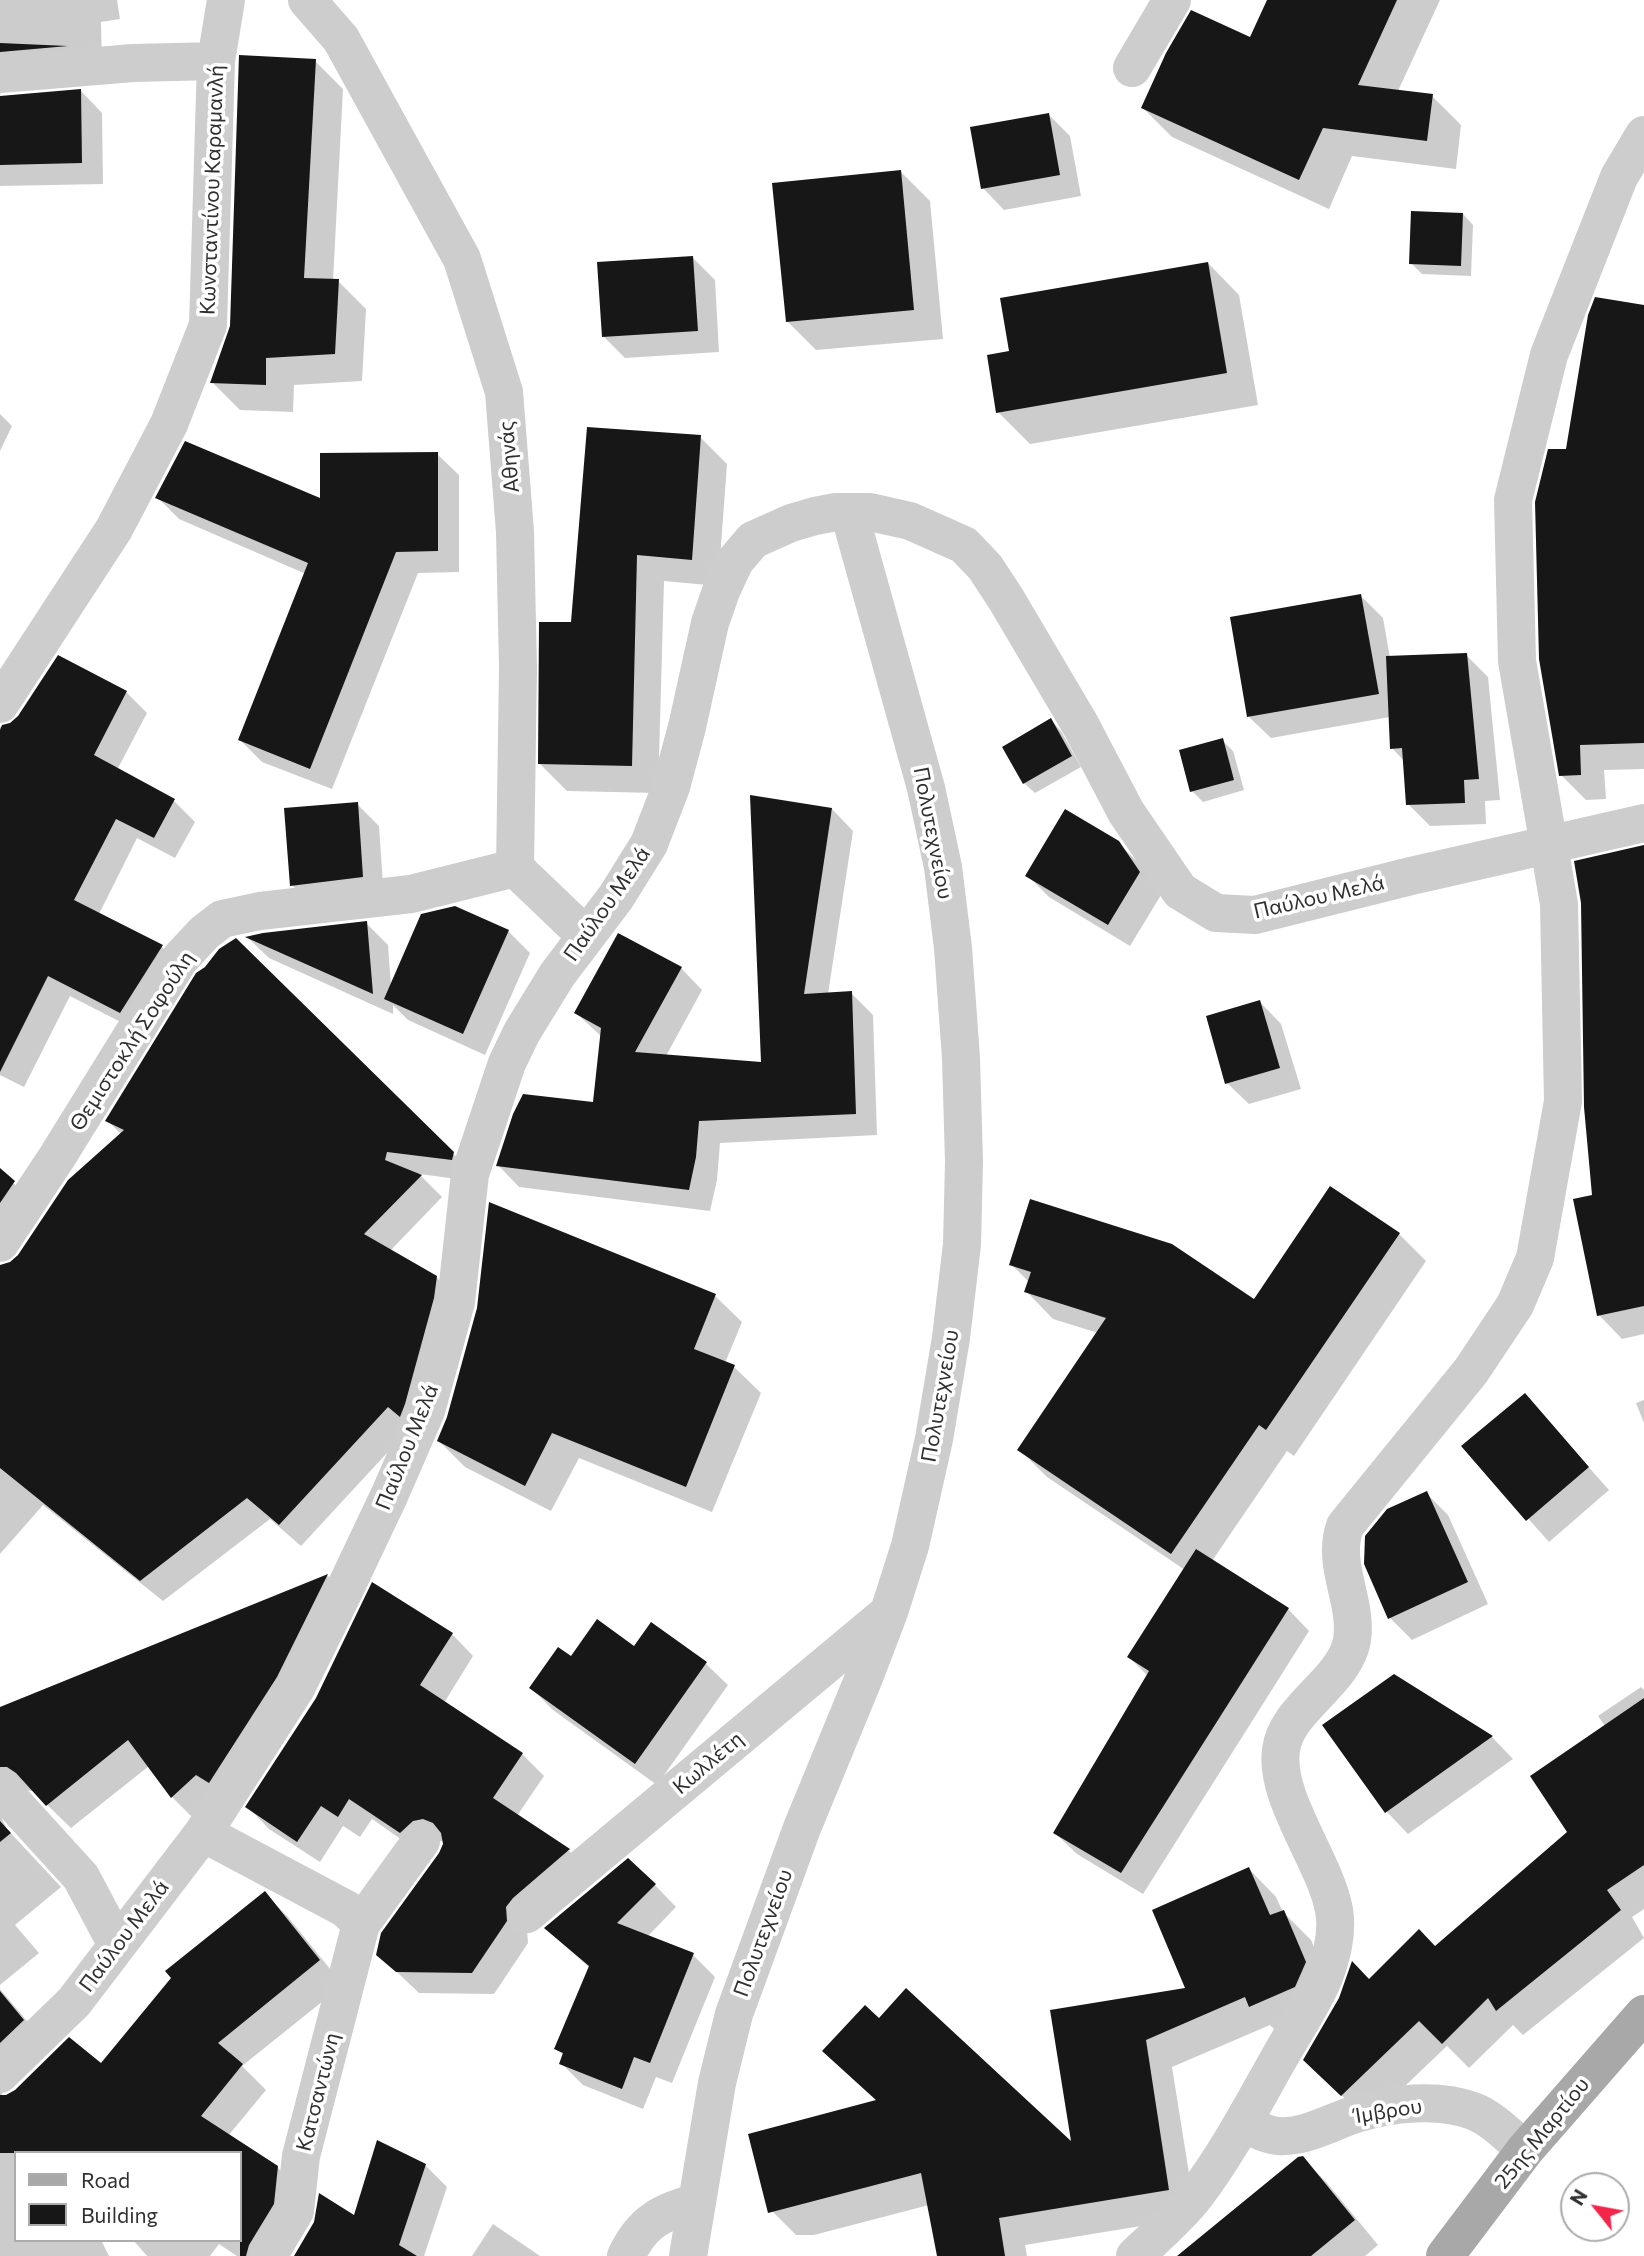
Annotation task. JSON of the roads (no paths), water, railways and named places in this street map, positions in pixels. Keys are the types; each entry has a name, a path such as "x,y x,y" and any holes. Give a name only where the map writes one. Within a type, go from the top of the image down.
{"main road":[{"name":"25ης Μαρτίου","path":"1445,2256 1525,2150 1644,2014"}],"street":[{"name":"Κωνσταντίνου Καραμανλή","path":"0,704 114,528 169,424 208,324 216,61 226,0"},
{"name":"Αθηνάς","path":"307,0 341,39 462,259 503,392 515,559 518,668 515,868"},
{"path":"1132,68 1172,0"},
{"path":"0,74 133,63 216,61"},
{"path":"1135,2256 1193,2198 1220,2161 1324,1976 1335,1934 1334,1912 1329,1892 1287,1794 1280,1751 1290,1727 1341,1664 1350,1647 1352,1619 1339,1554 1340,1539 1345,1526 1471,1371 1515,1305 1535,1258 1563,1101 1559,904 1517,661 1513,500 1549,355 1619,177 1644,135"},
{"name":"Πολυτεχνείου","path":"688,2256 717,2083 734,2014 802,1828 889,1612 910,1546 934,1439 951,1338 962,1244 964,1161 961,1058 953,948 943,867 926,788 849,512"},
{"name":"Παύλου Μελά","path":"0,2074 74,2001 203,1833 296,1688 389,1496 426,1411 456,1302 470,1174 484,1125 522,1032 586,935 637,866 661,816 687,727 710,623 720,591 735,561 753,540 815,516 870,512 910,520 964,545 976,557 1029,636 1126,812 1180,891 1216,913 1255,915 1644,823"},
{"path":"515,868 586,935"},
{"name":"Θεμιστοκλή Σοφούλη","path":"0,1243 57,1157 179,960 204,933 222,919 260,911 411,894 515,868"},
{"name":"Κωλλέτη","path":"527,1914 889,1612"},
{"path":"0,1788 81,1877 117,1945"},
{"path":"203,1833 346,1909 361,1924"},
{"name":"Κατσαντώνη","path":"268,2256 295,2211 301,2156 361,1924 421,1841"},
{"name":"Ίμβρου","path":"1243,2122 1266,2134 1285,2136 1307,2132 1383,2108 1411,2104 1460,2107 1482,2115 1525,2150"},
{"path":"626,2256 637,2235 650,2222 663,2213 697,2202"}]}
